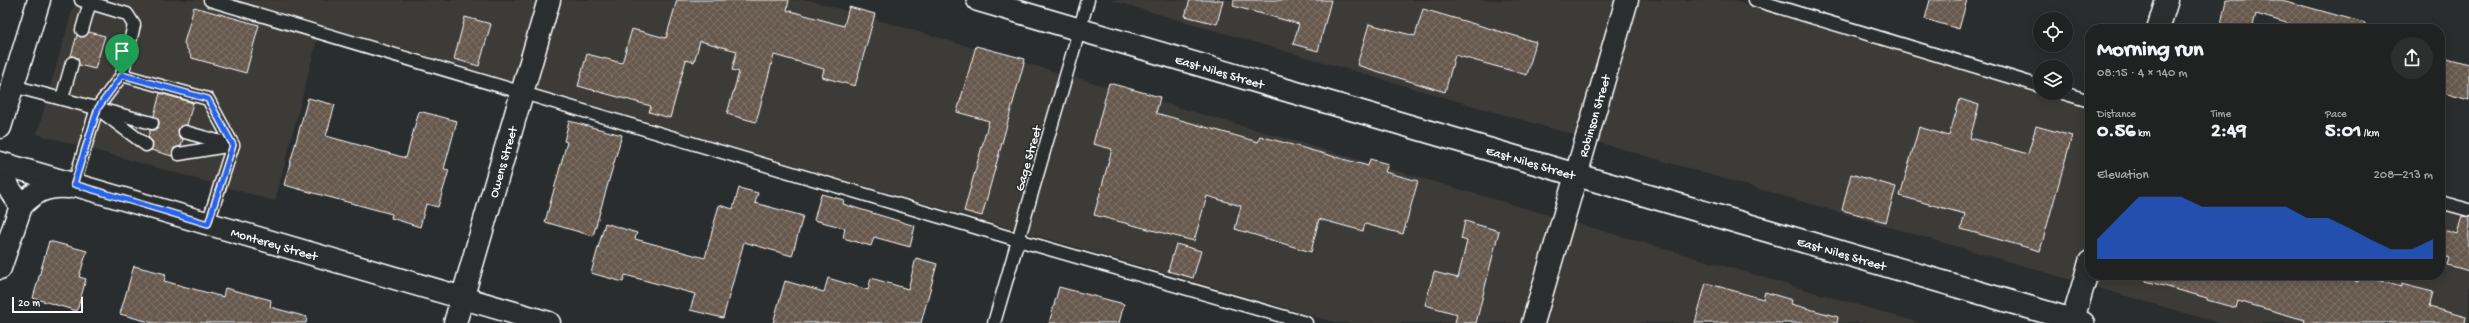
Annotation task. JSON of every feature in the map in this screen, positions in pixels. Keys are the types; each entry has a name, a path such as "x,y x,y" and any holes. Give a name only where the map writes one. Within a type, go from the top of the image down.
{"main road":[{"path":"0,127 39,0"},
{"name":"Owens Street","path":"455,323 550,0"},
{"name":"East Niles Street","path":"978,0 2076,322"},
{"name":"Robinson Street","path":"1533,323 1627,0"},
{"path":"2160,24 2167,0"},
{"name":"Monterey Street","path":"0,163 549,323"},
{"path":"0,175 21,206"},
{"path":"0,268 21,206 33,193 46,187 84,187"},
{"path":"2076,322 2086,280"}],"lane":[{"path":"210,0 522,94 1306,323"},
{"name":"Gage Street","path":"994,323 1088,0"},
{"path":"1755,0 2033,84"},
{"path":"82,30 85,1 127,14 134,25 122,75 98,108 84,187"},
{"path":"62,98 72,62"},
{"path":"122,75 208,99 233,145 208,224"},
{"path":"13,86 152,123"},
{"path":"2073,96 2085,100"},
{"path":"98,108 146,145"},
{"path":"185,132 233,145"},
{"path":"179,154 233,145"},
{"path":"2445,203 2469,210"}],"shaded area":[{"path":"75,0 809,0 1920,323 1337,323 322,28 316,44 275,201 37,134"},
{"path":"1110,0 1731,0 2033,90 2033,100 2067,100 2085,106 2085,280 2445,280 2445,212 2469,219 2469,323 2219,323"}],"building":[{"path":"677,0 789,0 787,10 844,26 849,7 875,14 855,86 822,77 824,69 774,55 756,122 727,114 739,72 732,70 737,51 700,41 694,62 686,60 670,118 649,112 651,106 578,86 587,54 622,63 632,29 666,38"},
{"path":"1190,0 1223,0 1217,24 1185,16"},
{"path":"1234,0 1331,0 1318,51 1293,44 1299,24 1233,6"},
{"path":"1930,0 1967,0 1959,29 1925,19"},
{"path":"2226,0 2282,0 2365,23 2290,24 2256,14 2253,24 2221,24"},
{"path":"194,7 259,25 246,73 192,58 184,43"},
{"path":"1423,9 1536,42 1527,75 1455,55 1445,92 1357,65 1369,24 1415,36"},
{"path":"465,17 491,24 479,66 454,59"},
{"path":"89,32 105,36 95,69 79,65 78,58 71,56 77,35 84,37"},
{"path":"976,46 1025,59 982,216 964,211 989,121 957,112"},
{"path":"2445,57 2469,64 2469,100 2445,93"},
{"path":"1109,83 1160,97 1156,113 1258,142 1260,136 1368,166 1370,159 1388,164 1385,172 1418,181 1403,234 1365,224 1363,231 1319,219 1311,252 1235,229 1241,206 1207,196 1194,241 1094,215 1112,149 1093,144"},
{"path":"160,93 193,103 187,125 180,126 178,130 179,137 183,139 181,146 174,148 172,156 151,150 153,142 148,137 150,130 154,130 159,125 159,121 154,116"},
{"path":"308,98 335,105 326,136 406,158 419,111 457,121 444,169 449,170 438,207 426,204 420,227 391,218 392,214 284,185"},
{"path":"1960,99 1979,105 1970,138 2028,154 2036,126 2072,136 2040,251 1961,229 1965,214 1900,196 1919,127 1949,136"},
{"path":"569,121 622,135 593,236 545,222 567,142 564,141"},
{"path":"1851,174 1896,187 1886,222 1842,210"},
{"path":"739,188 758,193 755,203 803,216 792,256 744,242 723,318 690,310 695,294 625,275 623,282 591,273 605,223 637,233 635,239 705,258 719,205 733,209"},
{"path":"821,194 844,200 843,204 915,226 910,247 874,237 871,246 843,238 845,228 814,220"},
{"path":"2462,216 2469,217 2469,271 2448,265 2450,258 2445,256 2445,230 2457,234"},
{"path":"1465,221 1499,231 1476,323 1455,323 1457,314 1425,305 1434,272 1458,278 1467,241 1461,239"},
{"path":"49,241 87,251 79,277 86,279 77,311 33,298"},
{"path":"1176,244 1201,251 1193,278 1168,271"},
{"path":"916,258 937,264 921,323 773,323 785,281 824,292 828,278 868,290 871,278 908,289"},
{"path":"134,266 166,274 164,281 223,297 225,288 271,300 270,307 307,317 306,323 153,323 120,314"},
{"path":"2351,280 2358,282 2359,280 2377,280 2401,287 2401,284 2433,292 2429,307 2466,317 2465,323 2304,323 2305,320 2238,301 2236,308 2207,300 2207,298 2146,281"},
{"path":"1706,283 1763,299 1765,292 1792,300 1791,304 1838,317 1837,323 1695,323"},
{"path":"1059,287 1124,304 1119,323 1049,323"}],"route":[{"path":"122,75 208,99 233,145 208,224 74,184 98,108 122,75"}]}
